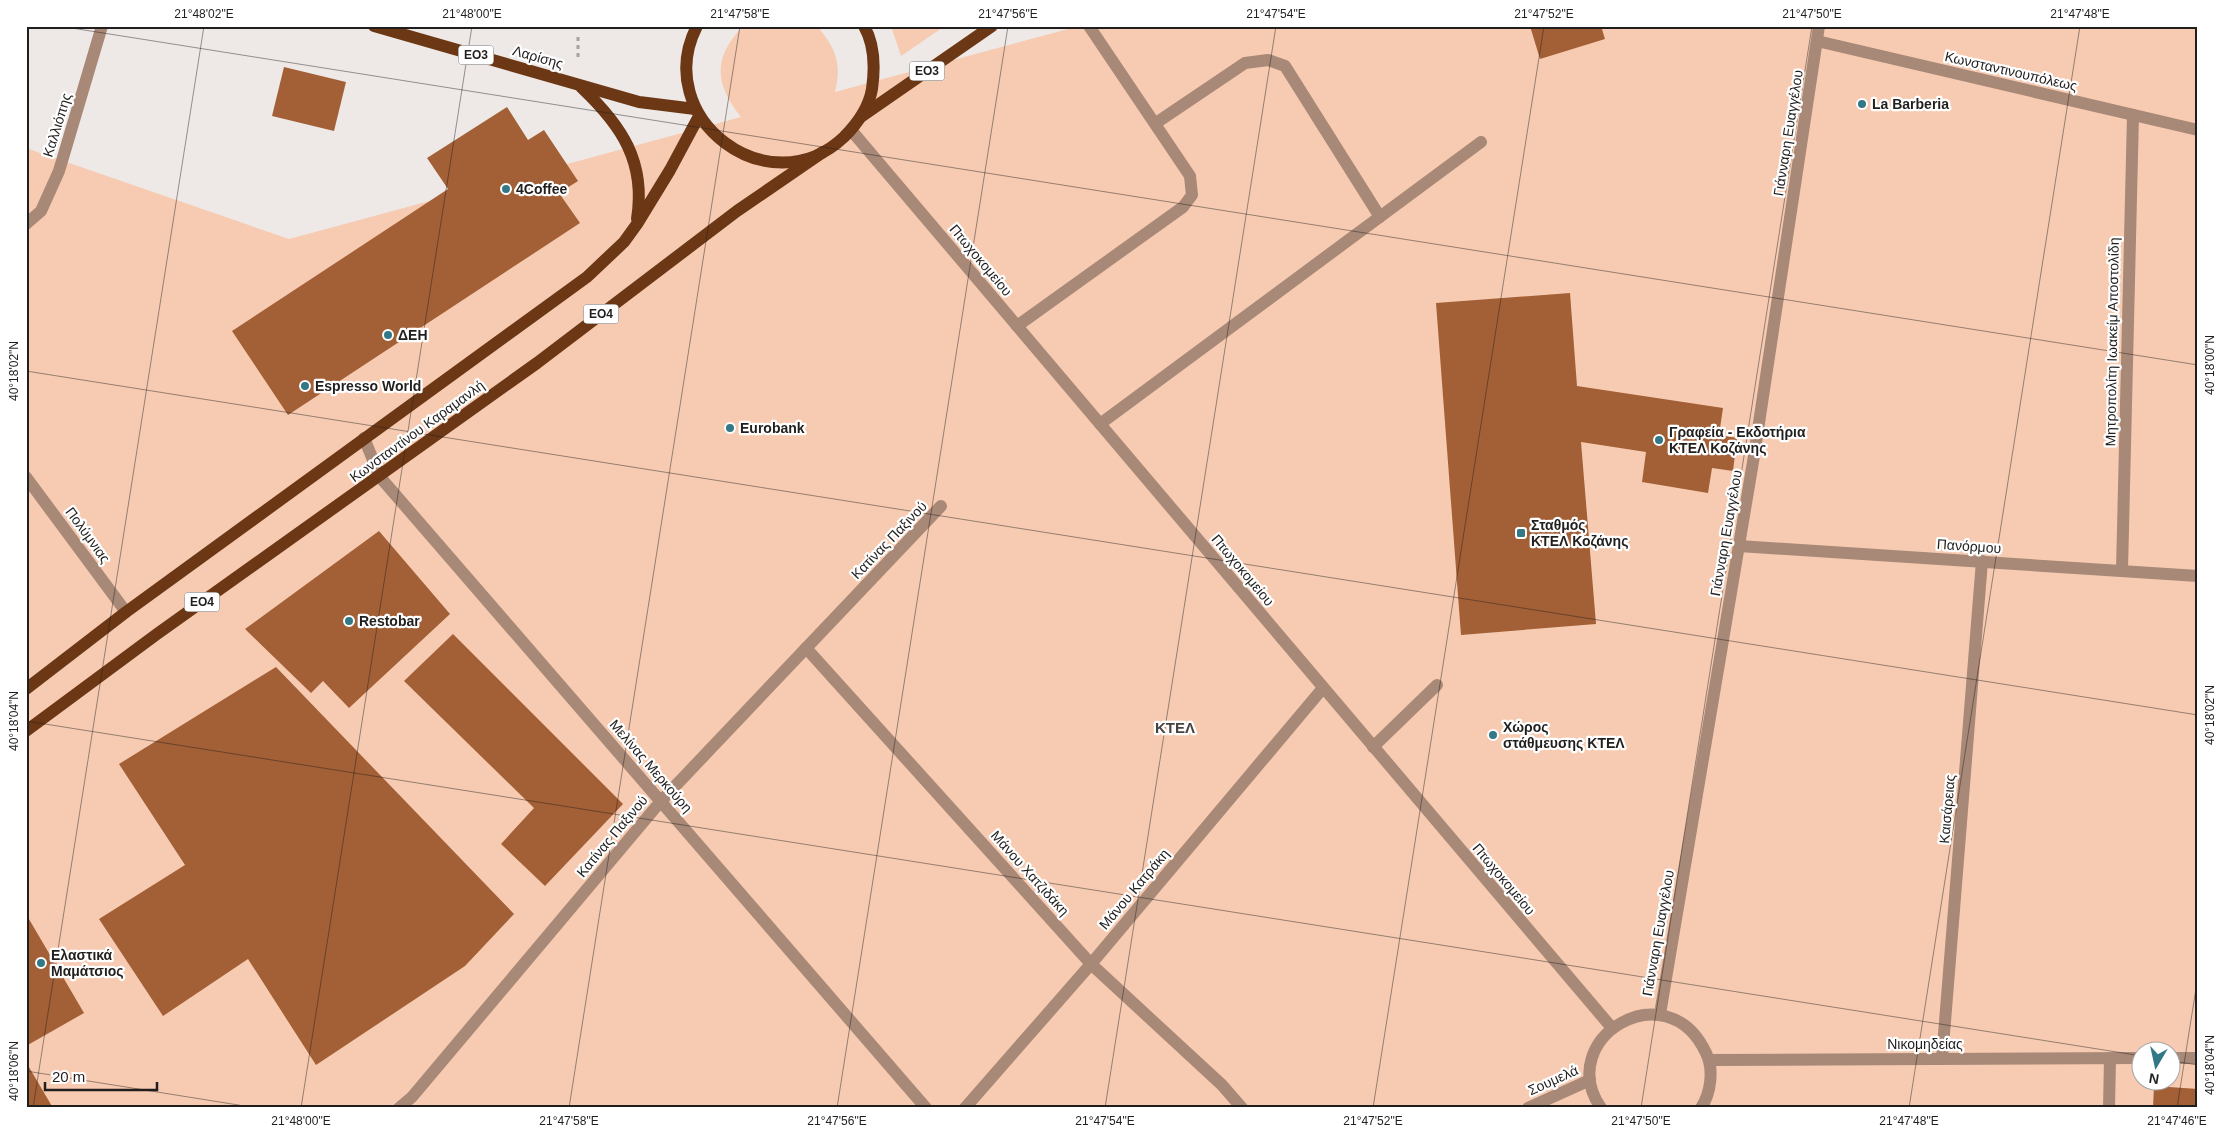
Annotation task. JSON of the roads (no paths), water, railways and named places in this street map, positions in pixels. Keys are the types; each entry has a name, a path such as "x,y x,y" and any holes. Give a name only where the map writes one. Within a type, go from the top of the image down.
{"main road":[{"name":"Λαρίσης","path":"374,26 639,102 697,113"},
{"name":"ΕΟ3","path":"697,26 689,48 686,68 688,89 697,113 712,133 727,146 744,156 764,161 784,162 804,159 823,152 838,143 862,116 871,96 874,73 873,51 864,26"},
{"name":"ΕΟ3","path":"862,116 992,26"},
{"name":"ΕΟ4","path":"578,84 608,115 627,144 634,160 640,188 636,224"},
{"name":"Κωνσταντίνου Καραμανλή","path":"26,689 126,612 587,277 624,242 670,170 697,113"},
{"name":"Κωνσταντίνου Καραμανλή","path":"26,731 157,634 537,364 737,210 823,152"}],"street":[{"name":"Καλλιόπης","path":"26,224 41,211 59,171 102,26"},
{"path":"1017,326 1184,207 1192,195 1190,176 1089,26"},
{"name":"Γιάνναρη Ευαγγέλου","path":"1660,1014 1739,546 1819,26"},
{"name":"Κωνσταντινουπόλεως","path":"1817,41 2198,130"},
{"path":"1156,123 1245,63 1268,60 1285,66 1380,217"},
{"name":"Μητροπολίτη Ιωακείμ Αποστολίδη","path":"2122,570 2133,115"},
{"name":"Πτωχοκομείου","path":"851,130 1612,1028"},
{"path":"1100,424 1481,142"},
{"name":"Μελίνας Μερκούρη","path":"364,438 380,477 926,1108"},
{"name":"Πολύμνιας","path":"26,477 126,612"},
{"name":"Κατίνας Παξινού","path":"398,1108 416,1103 661,801 941,506"},
{"name":"Πανόρμου","path":"1739,546 2198,576"},
{"name":"Καισάρειας","path":"1942,1059 1982,562"},
{"name":"Μάνου Χατζιδάκη","path":"806,648 1091,964 1222,1085 1242,1108"},
{"path":"1373,747 1437,685"},
{"name":"Μάνου Κατράκη","path":"965,1108 1091,964 1322,688"},
{"path":"1601,1108 1596,1100 1590,1080 1592,1060 1599,1043 1612,1028 1634,1016 1660,1014 1682,1023 1700,1039 1709,1060 1710,1084 1701,1108"},
{"path":"2109,1108 2110,1058"},
{"name":"Νικομηδείας","path":"1709,1060 2132,1058"},
{"path":"2182,1058 2198,1058"},
{"name":"Σουμελά","path":"1528,1108 1590,1080"}],"place":[{"name":"La Barberia","path":"1862,104"},
{"name":"4Coffee","path":"506,189"},
{"name":"ΔΕΗ","path":"388,335"},
{"name":"Espresso World","path":"305,386"},
{"name":"Eurobank","path":"730,428"},
{"name":"Γραφεία - Εκδοτήρια ΚΤΕΛ Κοζάνης","path":"1659,440"},
{"name":"Σταθμός ΚΤΕΛ Κοζάνης","path":"1521,533"},
{"name":"Restobar","path":"349,621"},
{"name":"Χώρος στάθμευσης ΚΤΕΛ","path":"1493,735"},
{"name":"Ελαστικά Μαμάτσιος","path":"41,963"}],"district":[{"name":"ΚΤΕΛ","path":"1175,728"}]}
